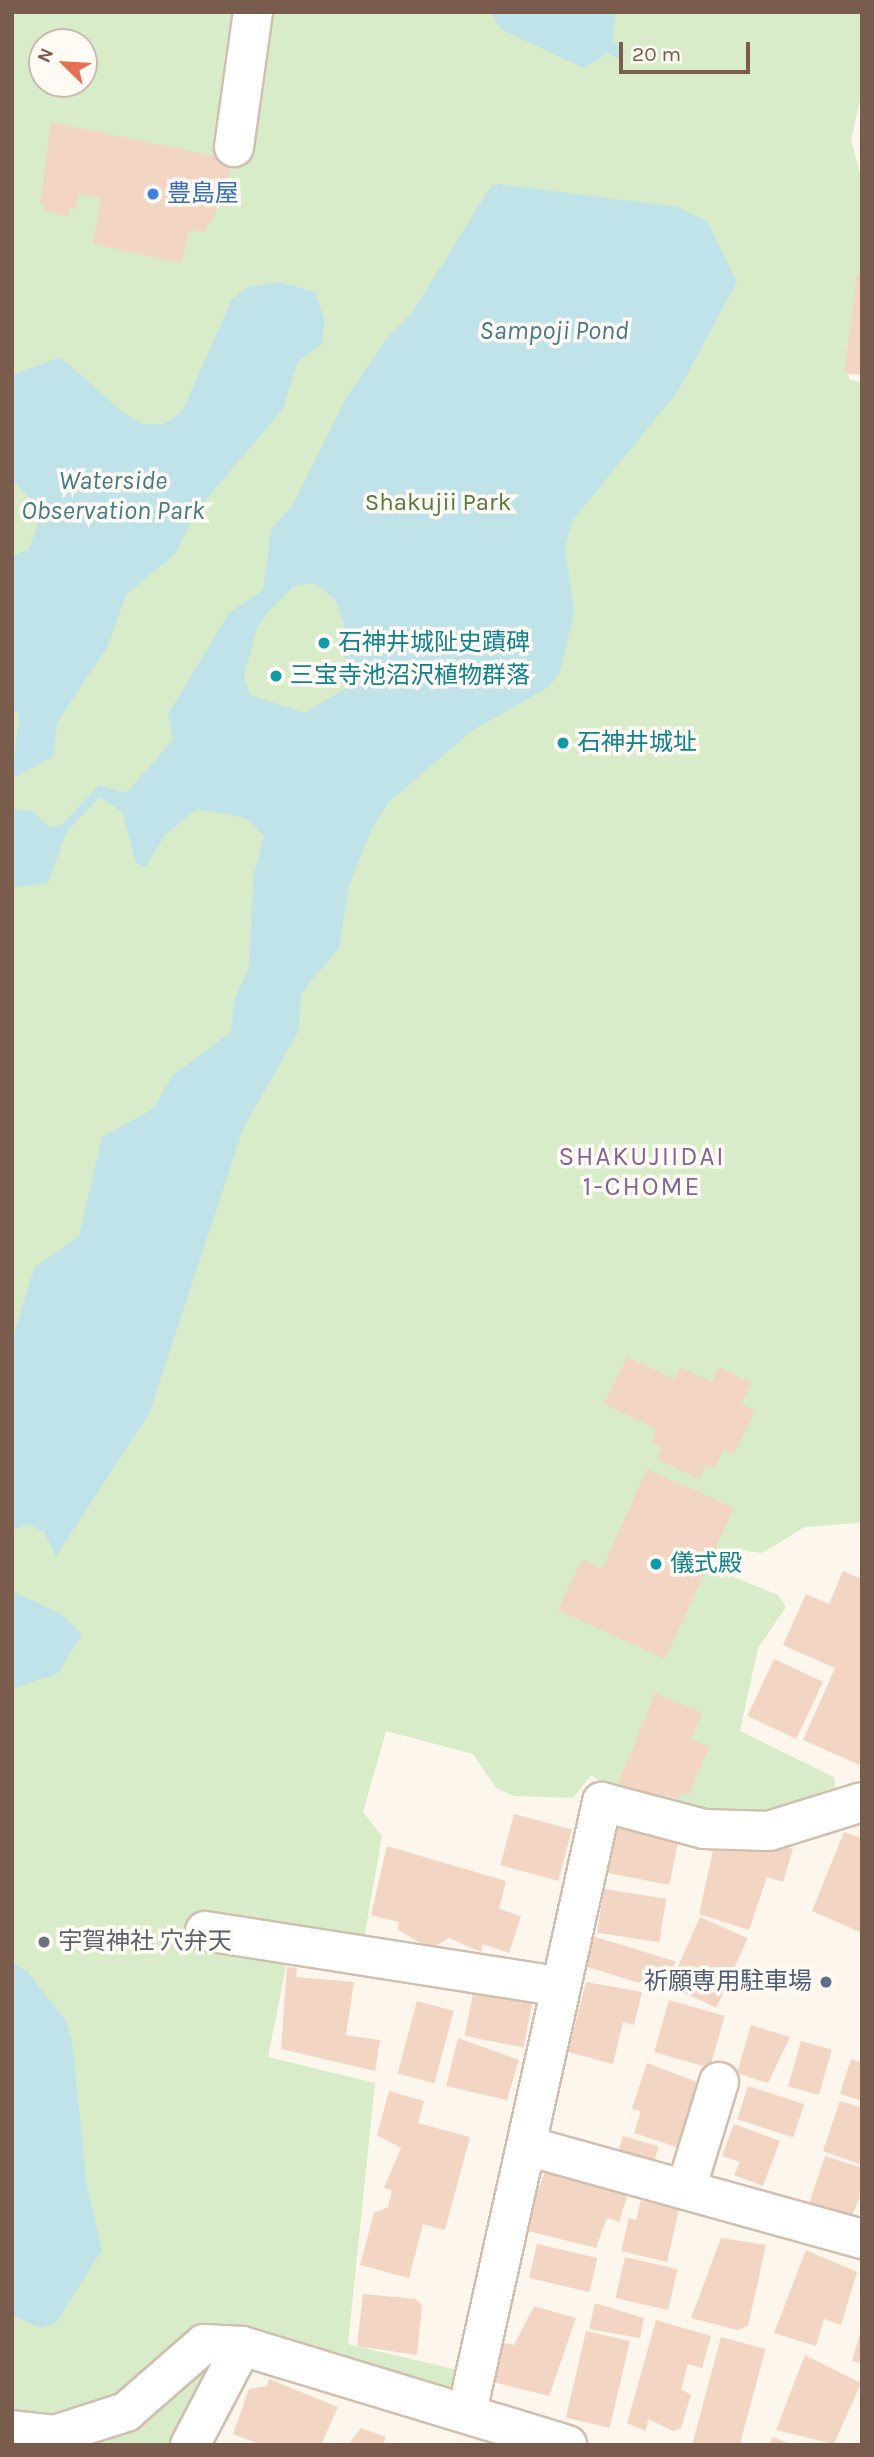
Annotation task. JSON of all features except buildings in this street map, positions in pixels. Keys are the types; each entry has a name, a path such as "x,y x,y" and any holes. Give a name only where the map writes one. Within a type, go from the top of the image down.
{"street":[{"path":"234,147 253,12"},
{"path":"473,2424 527,2146 602,1802 704,1829 769,1831 862,1802"},
{"path":"205,1931 561,1987"},
{"path":"686,2189 719,2082"},
{"path":"527,2146 862,2239"},
{"path":"190,2445 242,2346"},
{"path":"12,2430 54,2435 95,2426 126,2412 192,2349 242,2346 473,2424 567,2445"}],"green space":[{"name":"Shakujii Park","path":"12,12 862,12 862,92 851,140 862,181 862,316 847,345 849,379 862,383 862,1518 859,1523 805,1527 762,1553 731,1549 719,1571 778,1595 786,1607 758,1648 740,1731 834,1777 835,1788 789,1807 706,1821 632,1802 591,1775 573,1798 514,1796 496,1788 473,1754 386,1731 363,1812 382,1836 359,1967 288,1956 268,2057 375,2083 348,2344 466,2372 455,2395 243,2339 179,2445 12,2445"}],"water":[{"path":"492,12 616,12 613,41 625,50 619,59 607,53 584,68 500,29"},
{"name":"Sampoji Pond","path":"499,184 678,207 708,222 737,282 678,391 573,520 565,547 574,613 560,672 549,687 473,730 389,802 372,828 349,886 339,948 301,994 298,1032 243,1129 149,1414 56,1556 44,1532 28,1524 12,1530 12,1340 34,1268 79,1236 102,1137 153,1109 173,1075 231,1032 234,1000 249,969 253,877 264,836 245,818 197,809 165,835 146,867 136,863 122,812 100,797 67,831 48,883 12,888 12,809 32,811 50,827 63,824 99,785 126,793 173,740 168,714 229,613 263,590 271,529 292,506 346,398 387,338 412,313 491,186","holes":["313,583 335,599 344,624 345,689 304,713 250,695 244,676 257,628 270,610 294,586"]},
{"name":"Waterside Observation Park","path":"280,282 315,292 325,322 321,345 298,361 283,409 198,509 175,554 126,595 108,646 57,723 54,756 12,779 19,714 12,708 12,556 29,549 37,527 34,502 12,480 12,375 60,357 123,412 143,424 164,424 182,412 232,299 249,287"},
{"path":"12,1591 61,1614 82,1634 58,1673 12,1689"},
{"path":"12,1963 27,1971 66,2021 72,2041 87,2186 102,2250 56,2323 41,2328 12,2315"}],"place":[{"name":"豊島屋","path":"153,194"},
{"name":"石神井城阯史蹟碑","path":"324,643"},
{"name":"三宝寺池沼沢植物群落","path":"276,676"},
{"name":"石神井城址","path":"563,743"},
{"name":"儀式殿","path":"656,1564"},
{"name":"宇賀神社 穴弁天","path":"44,1942"},
{"name":"祈願専用駐車場","path":"826,1982"}],"district":[{"name":"SHAKUJIIDAI 1-CHOME","path":"642,1172"}]}
